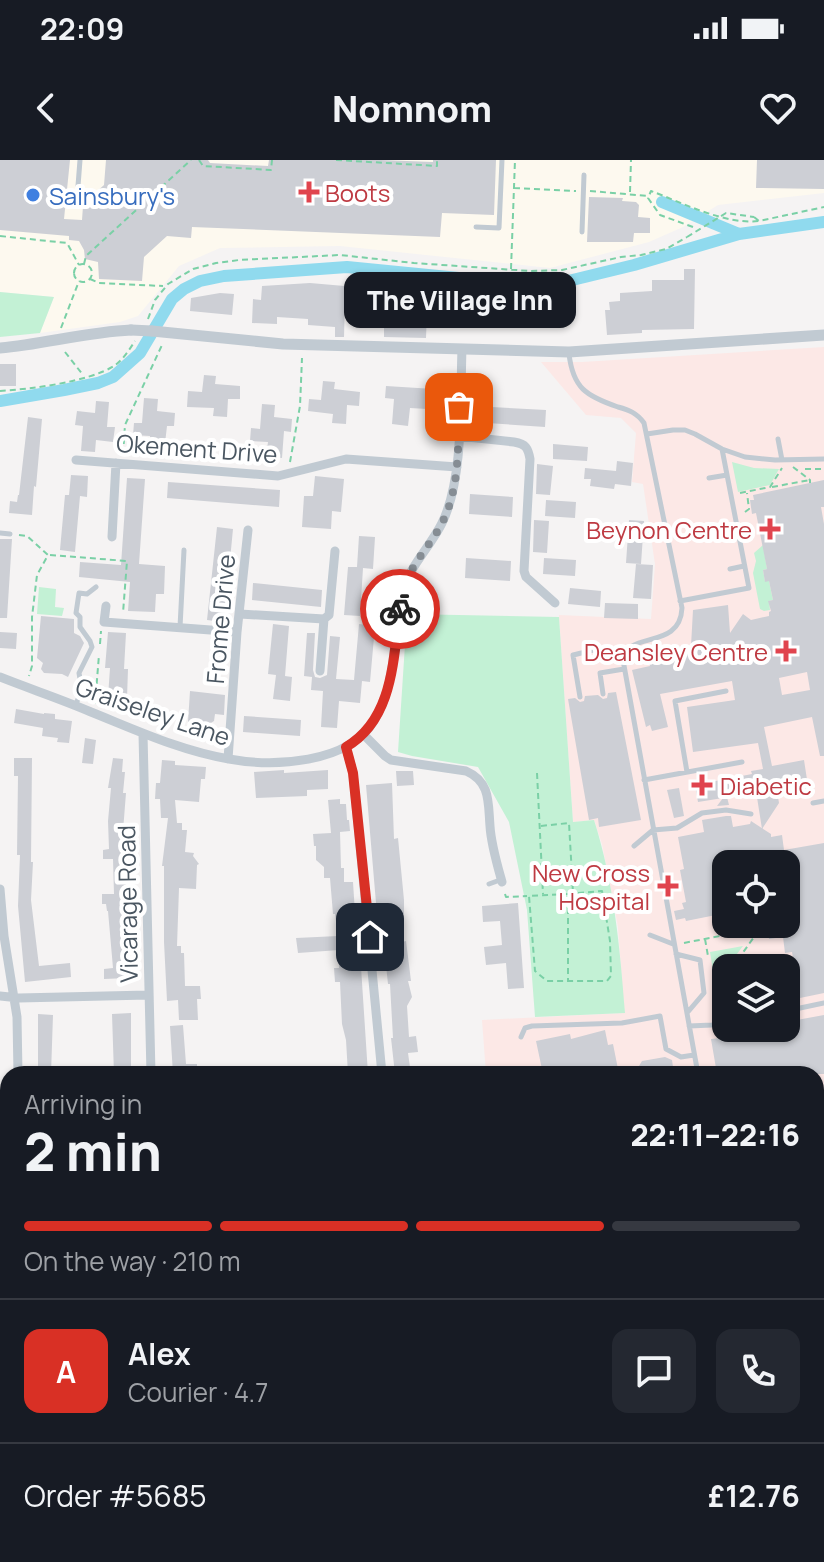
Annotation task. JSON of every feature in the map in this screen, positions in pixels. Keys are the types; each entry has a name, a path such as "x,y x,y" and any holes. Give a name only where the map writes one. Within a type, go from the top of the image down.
{"street":[{"path":"0,348 99,333 174,333 303,345 569,352 824,335"},
{"name":"Graiseley Lane","path":"0,677 143,734 228,759 257,762 302,760 328,755 346,747 372,725 383,705 403,589 442,524 451,500 457,467 462,349"},
{"path":"458,436 523,443 528,448 524,571 526,577 555,603"},
{"name":"Okement Drive","path":"76,460 278,476 346,459 457,467"},
{"path":"112,537 119,463"},
{"name":"Frome Drive","path":"228,759 248,530"},
{"path":"240,614 324,619 329,615 335,551"},
{"path":"106,606 104,622 237,632"},
{"path":"320,671 324,619"},
{"name":"Vicarage Road","path":"143,734 151,1066"},
{"path":"363,734 391,760 466,771 482,783 490,802 490,826 501,881"},
{"path":"346,747 355,785 381,1066"},
{"path":"0,889 17,1017 18,1066"},
{"path":"0,996 148,995"}],"lane":[{"path":"78,186 80,160"},
{"path":"476,227 499,228 502,160"},
{"path":"582,232 584,175"},
{"path":"569,352 571,371 581,388 640,417 647,434 680,601 681,615 673,630 667,635 633,645 624,654 623,660 696,1066"},
{"path":"647,434 685,430 745,457 782,463 824,459"},
{"path":"778,439 782,463"},
{"path":"680,601 749,588 722,449"},
{"path":"709,478 727,475"},
{"path":"0,533 10,534"},
{"path":"180,628 184,550"},
{"path":"730,569 744,566"},
{"path":"75,706 82,690 79,673 92,647 76,613 79,593 87,594 96,587"},
{"path":"580,697 573,655 616,649 623,660"},
{"path":"603,694 600,673 624,669"},
{"path":"687,772 675,701 726,691"},
{"path":"644,780 742,762"},
{"path":"813,803 824,801"},
{"path":"634,846 653,830 677,828 702,813 738,811 751,814"},
{"path":"489,884 501,881"},
{"path":"650,935 674,944"},
{"path":"676,954 700,960 704,993 686,1014"},
{"path":"800,1008 824,1003"},
{"path":"521,1037 525,1028 532,1026 622,1023 660,1016 666,1049 681,1057 694,1055"},
{"path":"689,1026 712,1025"}],"path":[{"path":"84,264 86,256 191,160"},
{"path":"199,160 203,166 271,170 272,160"},
{"path":"336,160 437,166 437,160"},
{"path":"510,270 515,160"},
{"path":"630,193 631,160"},
{"path":"693,227 660,215 648,198 651,191 727,219 759,221 824,207"},
{"path":"0,391 21,390 84,377 113,366 128,353 155,300 166,286 193,269 216,263 340,255 510,270 562,270 666,249 726,213 754,217 759,221"},
{"path":"0,236 67,243 79,265"},
{"path":"84,264 74,272 75,277 85,282 90,279"},
{"path":"84,264 91,270 90,279"},
{"path":"90,279 99,283 166,286"},
{"path":"79,281 57,340 84,377"},
{"path":"119,463 125,425 174,333"},
{"path":"288,474 300,406 303,345"},
{"path":"770,487 782,463"},
{"path":"731,495 810,482 792,467 824,469"},
{"path":"735,518 749,509 746,492"},
{"path":"10,534 27,536 48,555 127,561 121,623"},
{"path":"25,686 32,666 32,617 37,575 48,555"},
{"path":"90,711 95,704 104,622"},
{"path":"537,773 543,895"},
{"path":"540,826 569,823 573,893"},
{"path":"501,881 506,897 602,891 610,941 611,976 607,981 547,981 535,971 529,896"},
{"path":"568,894 568,982"},
{"path":"674,944 761,928 742,954"}],"shaded area":[{"path":"0,160 824,160 824,193 718,205 683,227 649,242 550,268 340,246 220,248 179,266 138,316 120,322 40,333 54,297 0,292"},
{"name":"New Cross Hospital","path":"824,347 824,1066 485,1066 482,1020 624,1013 618,927 602,844 594,820 573,822 559,615 651,619 655,564 643,484 632,482 636,433 621,418 586,415 541,362"}],"green space":[{"path":"0,292 54,297 40,333 0,337"},
{"path":"732,462 754,468 779,469 770,485 738,492"},
{"path":"763,545 767,569 763,570 765,581 769,581 773,600 769,601 770,610 764,611 760,609 753,573 754,553"},
{"path":"39,587 56,589 55,607 64,608 62,616 37,614"},
{"path":"407,614 559,617 573,822 594,820 601,844 615,915 625,1013 535,1017 527,910 509,822 478,767 398,752"},
{"path":"743,946 737,954 712,954 712,964 710,952"}],"building":[{"path":"0,160 70,160 64,219 82,220 84,192 95,193 104,185 106,160 208,160 210,163 268,166 269,160 496,160 494,215 442,213 440,237 192,227 191,238 167,236 144,257 142,281 99,279 98,262 85,259 79,241 69,240 69,236 0,230"},
{"path":"757,160 824,160 824,189 756,188"},
{"path":"589,197 623,198 622,201 636,202 639,205 638,217 650,218 650,233 634,233 633,242 587,242"},
{"path":"684,269 695,269 694,329 642,330 642,333 607,335 605,310 610,310 609,302 620,301 620,293 652,291 652,280 684,280"},
{"path":"310,283 379,289 378,302 345,300 344,337 335,337 335,327 308,325 308,319 277,317 277,324 252,323 253,299 261,300 262,286"},
{"path":"234,294 232,315 190,311 191,298"},
{"path":"384,311 427,312 426,338 384,337"},
{"path":"0,364 16,364 16,386 0,386"},
{"path":"204,375 216,376 215,384 240,386 240,399 228,399 227,417 213,416 214,408 187,407 188,391 202,392"},
{"path":"323,381 335,382 334,389 360,392 359,406 347,405 346,424 332,423 333,414 308,411 309,399 321,400"},
{"path":"386,386 434,389 433,401 428,401 427,409 410,408 408,426 392,424 394,399 385,398"},
{"path":"144,398 158,399 157,411 175,413 174,426 167,426 164,452 149,451 150,436 133,435 134,423 142,423"},
{"path":"96,401 109,402 107,427 115,427 113,442 96,440 95,452 81,451 83,426 75,425 77,411 95,413"},
{"path":"262,404 275,405 274,417 292,419 291,432 284,431 282,458 266,456 268,442 250,441 251,428 260,429"},
{"path":"473,406 546,410 545,427 472,422"},
{"path":"28,417 42,419 32,515 9,513 10,501 17,502 19,495"},
{"path":"553,444 588,447 587,461 553,459"},
{"path":"617,461 633,463 631,486 615,484 614,489 590,486 591,479 584,479 585,468 616,471"},
{"path":"537,464 553,466 550,495 536,494"},
{"path":"71,475 88,476 87,497 80,496 75,552 60,550 65,495 69,495"},
{"path":"315,476 344,479 341,512 332,511 331,529 302,527 304,496 313,496"},
{"path":"127,478 145,479 139,564 165,566 164,594 156,594 155,612 128,611 130,582 79,577 80,562 121,565"},
{"path":"824,480 824,507 821,507 824,524 824,756 820,756 812,717 764,727 772,766 804,760 808,786 777,791 779,803 762,829 756,791 727,797 729,805 717,806 723,798 698,802 695,785 763,769 758,743 693,752 687,707 735,700 732,681 660,694 668,727 652,731 650,725 646,727 632,670 650,666 646,653 691,646 693,610 728,605 730,633 743,614 751,620 769,616 768,601 773,600 769,581 765,582 763,570 767,569 756,513 752,514 750,500 754,500 753,495","holes":["807,672 810,690 782,695 779,678"]},
{"path":"168,482 280,490 279,507 167,498"},
{"path":"470,494 513,497 512,517 469,514"},
{"path":"546,500 576,502 575,518 545,516"},
{"path":"534,520 549,521 547,553 533,552"},
{"path":"629,520 644,521 641,564 626,563"},
{"path":"217,527 233,529 224,622 207,620"},
{"path":"359,536 375,537 373,569 363,568 360,616 344,615 348,567 357,567"},
{"path":"0,539 12,539 7,618 0,618"},
{"path":"466,558 511,561 510,581 465,578"},
{"path":"544,558 576,560 575,576 543,574"},
{"path":"636,564 653,565 651,599 633,598"},
{"path":"253,583 322,590 321,607 252,600"},
{"path":"570,588 601,591 600,607 568,604"},
{"path":"605,603 638,604 638,619 604,618"},
{"path":"41,616 74,619 74,633 84,643 68,677 44,673 41,669 43,663 37,658"},
{"path":"273,624 289,626 285,676 292,677 290,701 273,699 276,675 268,674"},
{"path":"359,624 375,626 370,682 362,681 360,703 339,701 337,728 321,727 323,691 311,690 312,677 304,676 307,633 315,633 315,677 327,675 330,636 340,637 336,679 354,680"},
{"path":"0,632 17,633 16,649 0,648"},
{"path":"108,632 126,633 124,669 128,669 127,698 108,697 110,668 105,668"},
{"path":"190,691 225,695 224,715 215,714 214,721 201,729 188,722"},
{"path":"616,692 641,820 599,827 598,818 589,820 568,699 575,698 580,702 584,701 585,696 598,695 603,699 607,698 608,693"},
{"path":"16,709 55,714 55,719 72,721 69,743 42,736 43,728 14,723"},
{"path":"244,716 301,720 300,736 243,732"},
{"path":"85,738 96,740 93,764 82,763"},
{"path":"14,758 32,758 31,900 39,966 70,963 71,977 25,982 18,906 18,776 14,776"},
{"path":"113,758 123,759 122,772 125,772 123,831 126,831 128,978 104,979 104,969 113,968 108,911 106,904 102,904 102,894 114,894 113,859 103,859 103,850 109,849 111,788 108,788"},
{"path":"162,760 175,761 175,765 206,767 205,779 201,779 199,802 175,800 177,823 182,823 182,830 187,830 185,852 194,853 199,864 196,889 179,888 177,946 181,946 181,953 184,953 185,986 200,986 198,1020 179,1020 178,1000 167,1001 162,866 168,818 161,818 160,799 155,799"},
{"path":"284,770 284,773 328,770 328,789 307,790 307,796 256,798 254,772"},
{"path":"396,771 413,771 414,785 397,786"},
{"path":"392,783 394,839 398,838 404,900 404,914 400,915 402,942 406,941 411,981 408,981 412,997 407,1006 409,1037 416,1036 418,1052 408,1053 410,1066 394,1066 390,984 376,903 366,785"},
{"path":"679,788 684,816 674,818 667,790"},
{"path":"340,799 340,804 346,804 349,820 350,831 340,832 341,868 344,868 344,882 353,882 354,932 361,967 367,1066 348,1066 340,982 335,982 334,968 339,968 339,950 298,953 296,938 338,936 330,878 324,878 324,867 316,860 313,834 331,833 328,800"},
{"path":"731,816 733,827 750,824 751,821 771,837 782,835 784,850 712,850 712,916 676,920 674,911 684,909 682,903 686,902 678,837 704,832 702,820"},
{"path":"824,843 824,993 800,998 800,954 785,953 783,938 800,938 800,850 784,850"},
{"path":"518,903 524,988 508,989 506,963 486,965 484,947 502,945 500,921 483,922 482,906"},
{"path":"131,1013 131,1066 114,1066 112,1014"},
{"path":"38,1014 53,1015 51,1066 38,1066"},
{"path":"824,1015 824,1066 716,1066 711,1039 712,1042 800,1042 800,1019"},
{"path":"183,1025 186,1064 197,1066 172,1066 170,1026"},
{"path":"605,1030 608,1045 613,1044 617,1066 541,1066 536,1041 570,1034 571,1039"},
{"path":"665,1057 672,1060 673,1066 639,1066 642,1061"}],"waterway":[{"path":"662,202 739,234"},
{"path":"0,401 98,383 113,377 140,353 172,299 200,281 224,276 347,267 540,286 634,265 739,234 824,222"}],"way so far":[{"path":"400,609 403,589 442,524 451,500 457,467 459,407"}],"place":[{"name":"Boots","path":"309,192"},
{"name":"Sainsbury's","path":"33,195"},
{"name":"The Village Inn","path":"459,407"},
{"name":"Beynon Centre","path":"770,529"},
{"name":"Deansley Centre","path":"786,651"},
{"name":"Diabetic","path":"702,785"},
{"name":"New Cross Hospital","path":"668,886"}],"route":[{"path":"370,937 353,773 346,747 372,725 383,705 400,609"}]}
